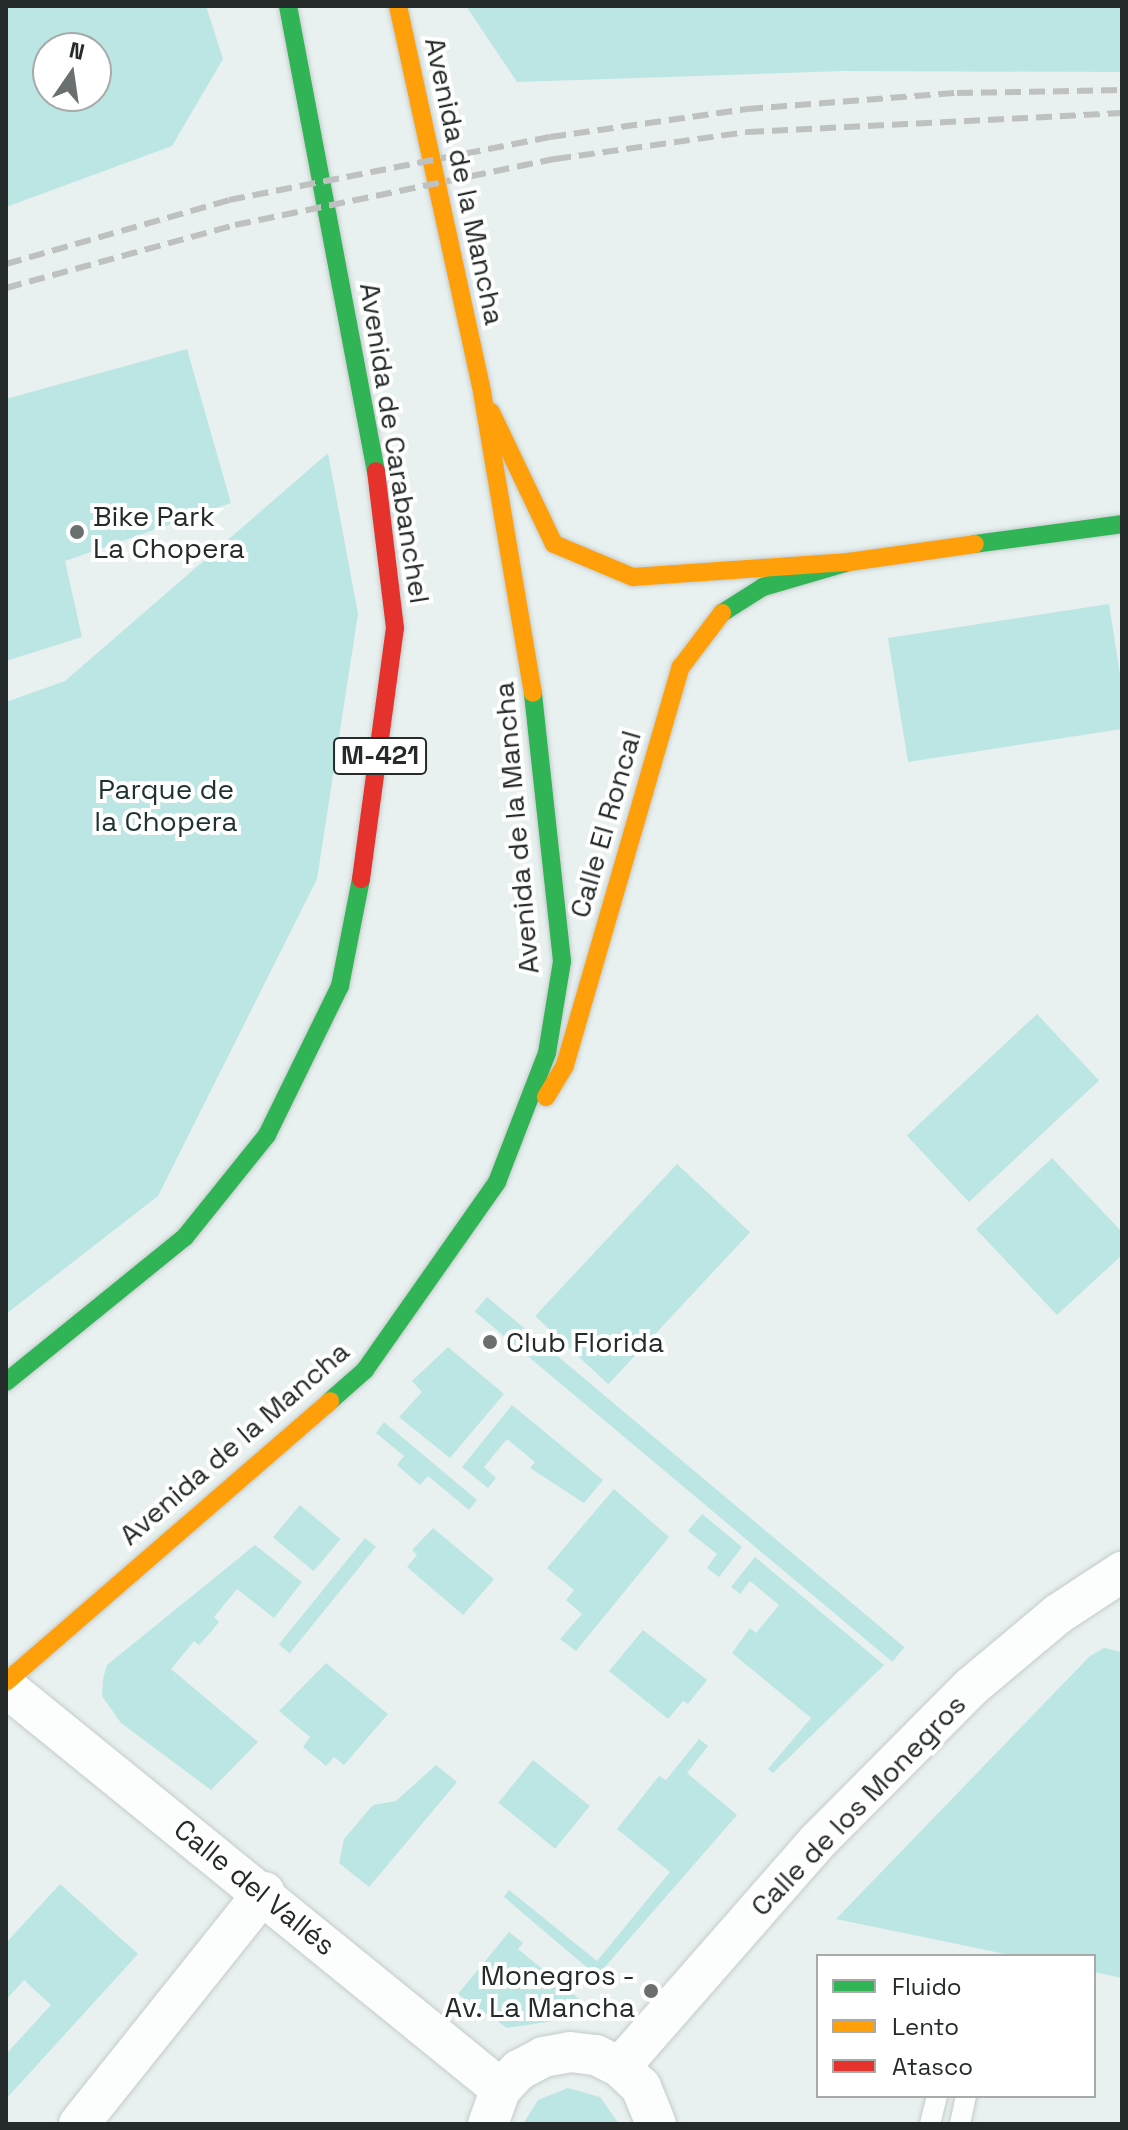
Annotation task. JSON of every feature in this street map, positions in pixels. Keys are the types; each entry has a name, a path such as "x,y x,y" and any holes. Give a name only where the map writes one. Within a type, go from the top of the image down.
{"main road":[{"name":"Avenida de Carabanchel","path":"6,1382 75,1331 185,1237 267,1135 340,986 374,813 395,628 374,452 288,6"},
{"name":"Avenida de la Mancha","path":"6,1684 365,1370 497,1182 547,1053 562,961 531,677 482,392 398,6"},
{"name":"Calle El Roncal","path":"482,392 554,544 608,570 633,577 849,562 1122,524"},
{"name":"Calle El Roncal","path":"497,1182 565,1065 681,667 718,615 763,587 849,562"}],"street":[{"name":"Calle de los Monegros","path":"620,2067 818,1841 971,1687 1058,1614 1122,1572"},
{"name":"Calle del Vallés","path":"6,1684 264,1892 494,2107"},
{"path":"79,2124 264,1892"},
{"path":"494,2107 519,2070 556,2054 596,2055 620,2067 641,2087 656,2124"}],"lane":[{"path":"930,2124 936,2098"},
{"path":"960,2124 966,2098"}],"green space":[{"path":"6,6 206,6 223,59 172,146 6,207"},
{"path":"466,6 1122,6 1122,72 843,71 517,82"},
{"name":"Bike Park La Chopera","path":"187,349 231,503 65,561 82,637 6,661 6,399"},
{"name":"Parque de la Chopera","path":"328,453 358,614 317,879 158,1196 6,1314 6,702 65,681"},
{"path":"1109,604 1122,687 1122,729 908,762 888,638"},
{"path":"1037,1014 1099,1081 969,1202 907,1135"},
{"path":"1052,1158 1122,1232 1122,1255 1057,1315 976,1229"},
{"path":"677,1164 750,1232 608,1384 535,1316"},
{"path":"487,1297 904,1647 892,1662 475,1312"},
{"path":"448,1347 504,1394 450,1458 399,1417 422,1392 412,1381"},
{"path":"512,1405 603,1480 584,1503 530,1468 535,1462 507,1439 484,1467 496,1478 488,1488 462,1467"},
{"path":"384,1422 477,1500 469,1510 428,1476 420,1485 397,1465 404,1456 376,1433"},
{"path":"614,1489 669,1537 576,1651 560,1639 582,1614 566,1600 574,1590 547,1568"},
{"path":"300,1505 341,1539 314,1571 273,1537"},
{"path":"702,1514 742,1547 719,1577 707,1568 717,1554 688,1531"},
{"path":"433,1528 494,1579 463,1615 407,1567 417,1555 412,1550"},
{"path":"365,1538 376,1547 290,1653 279,1644"},
{"path":"255,1545 302,1582 274,1618 237,1589 214,1617 219,1622 210,1633 199,1645 194,1641 171,1669 258,1742 211,1790 121,1723 102,1696 103,1679 107,1665"},
{"path":"755,1557 884,1665 773,1773 768,1769 811,1718 732,1653 750,1628 756,1633 779,1605 750,1581 740,1594 731,1587"},
{"path":"643,1630 707,1680 688,1704 683,1701 668,1719 609,1671"},
{"path":"1104,1648 1122,1652 1122,1978 1096,1972 1096,1954 1005,1954 836,1919 1090,1656"},
{"path":"326,1663 388,1714 344,1765 334,1757 326,1766 303,1747 310,1737 279,1711"},
{"path":"699,1739 708,1746 687,1773 737,1815 597,1976 504,1897 509,1890 597,1961 670,1872 617,1829 659,1776 666,1780"},
{"path":"533,1760 590,1806 555,1849 498,1803"},
{"path":"436,1765 457,1782 369,1887 339,1863 344,1839 373,1805 396,1801"},
{"path":"60,1884 138,1954 6,2099 6,2054 51,2005 24,1980 6,2000 6,1943"},
{"path":"509,1932 523,1943 518,1949 584,2003 574,2018 507,2028 458,1994"},
{"path":"568,2088 600,2097 619,2124 523,2124 538,2100"}],"railway":[{"path":"6,264 229,200 550,137 747,109 957,93 1122,90"},
{"path":"6,288 235,225 555,159 748,132 1122,113"}],"traffic: fast":[{"path":"288,6 376,471"},
{"path":"975,544 1122,524"},
{"path":"722,613 763,587 849,562"},
{"path":"330,1401 365,1370 497,1182 547,1053 562,961 533,693"},
{"path":"6,1382 185,1237 267,1135 340,986 361,879"}],"traffic: slow":[{"path":"398,6 482,392 533,693"},
{"path":"491,412 554,544 633,577 849,562 975,544"},
{"path":"546,1097 565,1065 681,667 722,613"},
{"path":"6,1682 330,1401"}],"traffic: jam":[{"path":"361,879 395,628 376,471"}],"place":[{"name":"Bike Park La Chopera","path":"77,532"},
{"name":"Club Florida","path":"490,1342"},
{"name":"Monegros - Av. La Mancha","path":"651,1991"}]}
